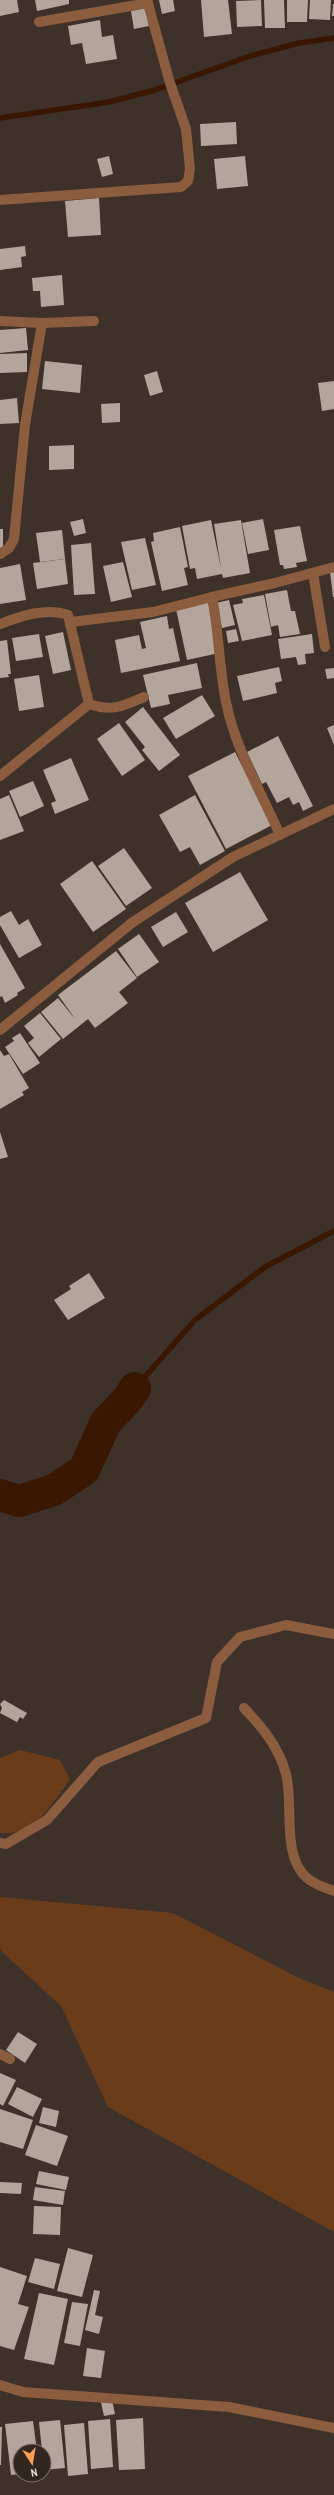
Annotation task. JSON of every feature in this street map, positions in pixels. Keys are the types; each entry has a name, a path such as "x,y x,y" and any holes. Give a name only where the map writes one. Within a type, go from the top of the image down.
{"street":[{"path":"0,200 181,186 188,181 190,169 186,129 170,83 147,1 39,22"},
{"path":"0,321 42,323 94,321"},
{"path":"0,554 9,548 14,539 18,480 42,323"},
{"path":"71,622 153,612 334,567"},
{"path":"313,573 323,626 325,647"},
{"path":"212,597 218,628 226,702 230,717 239,745 280,835"},
{"path":"0,624 18,617 59,612 68,615 71,622 89,704"},
{"path":"323,626 334,625"},
{"path":"89,704 104,709 114,709 144,697"},
{"path":"0,776 89,704"},
{"path":"0,1030 133,922 233,857 334,809"},
{"path":"0,1843 6,1844 48,1820 98,1762 206,1718 217,1662 240,1637 286,1625 334,1634"},
{"path":"244,1708 275,1745 286,1774 289,1799 290,1835 294,1859 308,1879 334,1892"},
{"path":"0,2054 10,2059"},
{"path":"0,2386 23,2392 229,2407 334,2428"}],"shaded area":[{"path":"20,1750 60,1760 70,1779 49,1808 32,1824 23,1830 12,1833 0,1833 0,1758"},
{"path":"0,1897 173,1913 299,1978 334,1992 334,2232 108,2107 61,2006 0,1950"}],"building":[{"path":"0,0 17,0 19,12 0,16"},
{"path":"35,0 69,0 69,4 37,11"},
{"path":"159,0 173,0 175,11 162,14"},
{"path":"201,0 228,0 232,34 204,37"},
{"path":"261,0 262,26 237,27 236,1"},
{"path":"264,0 284,0 285,28 265,28"},
{"path":"287,0 308,0 307,22 287,22"},
{"path":"310,0 331,0 330,20 309,19"},
{"path":"333,4 334,16 332,16"},
{"path":"145,8 149,26 134,29 131,11"},
{"path":"100,20 102,37 113,35 117,59 86,64 82,43 71,45 68,26"},
{"path":"236,122 237,144 201,146 200,124"},
{"path":"109,156 113,174 102,177 97,159"},
{"path":"245,156 248,186 217,189 214,159"},
{"path":"99,198 101,235 68,237 65,201"},
{"path":"25,246 26,256 21,257 22,267 0,270 0,249"},
{"path":"62,275 64,305 41,307 40,291 33,291 32,278"},
{"path":"26,328 28,350 0,353 0,330"},
{"path":"27,353 27,372 0,373 0,354"},
{"path":"45,361 82,365 80,393 42,389"},
{"path":"157,371 163,392 150,396 144,375"},
{"path":"334,381 334,409 322,411 318,383"},
{"path":"17,398 19,423 0,424 0,400"},
{"path":"120,403 120,422 102,423 101,404"},
{"path":"74,445 74,469 49,470 49,446"},
{"path":"83,519 86,533 74,536 70,522"},
{"path":"263,519 269,550 248,554 242,523"},
{"path":"211,520 221,568 214,524 241,520 250,573 223,578 222,574 197,579 195,568 190,569 182,526"},
{"path":"300,526 307,561 296,563 297,567 284,569 283,565 280,565 274,530"},
{"path":"180,527 188,567 184,568 188,585 162,591 151,542 154,541 153,533"},
{"path":"0,529 3,529 3,548 0,548"},
{"path":"62,530 65,559 40,562 36,533"},
{"path":"145,538 156,585 132,590 121,542"},
{"path":"91,543 95,594 74,595 71,545"},
{"path":"65,559 68,584 37,589 33,563"},
{"path":"123,562 132,597 111,602 103,566"},
{"path":"20,564 26,600 0,604 0,568"},
{"path":"334,571 334,597 333,597 330,572"},
{"path":"287,590 291,611 295,611 300,634 280,637 278,625 271,627 265,594"},
{"path":"264,595 272,635 242,641 233,605 243,603 242,599"},
{"path":"229,600 235,625 222,628 216,603"},
{"path":"208,602 219,653 187,660 176,609"},
{"path":"167,616 169,629 173,628 180,661 121,673 115,640 139,635 142,649 146,648 140,622"},
{"path":"236,629 239,641 228,643 226,631"},
{"path":"63,632 71,670 53,674 45,636"},
{"path":"39,634 43,657 16,661 12,638"},
{"path":"312,634 314,653 305,654 306,664 298,665 296,657 281,659 278,639"},
{"path":"7,640 11,674 8,674 9,677 0,678 0,641"},
{"path":"197,663 202,688 168,695 170,704 151,708 143,675"},
{"path":"279,667 282,681 275,683 277,693 243,701 237,676"},
{"path":"334,668 334,678 327,679 325,669"},
{"path":"39,675 44,707 19,711 14,679"},
{"path":"202,695 215,716 176,739 163,718"},
{"path":"143,707 180,755 159,771 142,750 145,747 125,722"},
{"path":"119,723 145,760 122,776 97,739"},
{"path":"334,725 334,745 327,728"},
{"path":"278,736 313,806 303,811 299,802 293,805 289,797 277,803 266,782 262,784 247,752"},
{"path":"235,752 272,825 226,849 188,776"},
{"path":"71,758 89,800 55,814 51,803 56,801 43,770"},
{"path":"33,781 44,806 20,817 9,791"},
{"path":"9,795 24,831 0,840 0,799"},
{"path":"195,795 225,851 200,865 190,847 180,852 159,815"},
{"path":"124,848 152,888 126,906 98,866"},
{"path":"92,861 126,909 93,932 60,884"},
{"path":"240,872 268,920 213,952 185,903"},
{"path":"11,911 19,925 28,919 42,945 19,958 0,925 0,917"},
{"path":"176,912 188,932 163,947 151,927"},
{"path":"139,934 159,962 137,977 118,949"},
{"path":"0,944 25,988 17,993 18,995 5,1003 2,996 0,997"},
{"path":"116,951 137,978 119,992 128,1003 95,1028 88,1019 63,1039 41,1012 58,998 76,1020 58,995"},
{"path":"40,1013 61,1039 39,1057 28,1043 34,1038 24,1026"},
{"path":"20,1033 40,1063 23,1074 5,1047 14,1041 12,1038"},
{"path":"0,1050 4,1056 9,1054 29,1088 22,1092 24,1095 0,1109"},
{"path":"0,1132 8,1157 0,1159"},
{"path":"89,1273 105,1298 68,1320 54,1300 71,1289 69,1286"},
{"path":"4,1700 27,1713 23,1719 20,1717 17,1722 0,1713 2,1708 0,1704"},
{"path":"18,2032 37,2044 25,2063 6,2050"},
{"path":"0,2073 16,2080 3,2106 0,2104"},
{"path":"17,2087 42,2099 33,2117 8,2104"},
{"path":"43,2107 59,2111 56,2127 39,2123"},
{"path":"0,2109 33,2120 23,2149 0,2142"},
{"path":"36,2125 68,2136 57,2166 25,2155"},
{"path":"39,2171 69,2177 66,2190 36,2184"},
{"path":"0,2182 22,2183 21,2194 0,2193"},
{"path":"35,2187 65,2191 63,2205 33,2200"},
{"path":"34,2206 61,2207 60,2235 33,2234"},
{"path":"68,2248 93,2255 82,2297 57,2291"},
{"path":"35,2258 60,2264 54,2289 28,2282"},
{"path":"0,2267 27,2276 18,2304 29,2307 14,2350 0,2346"},
{"path":"94,2290 100,2291 95,2315 103,2317 99,2334 85,2330"},
{"path":"39,2293 68,2299 54,2365 24,2359"},
{"path":"72,2302 88,2304 80,2346 64,2343"},
{"path":"87,2348 105,2351 101,2378 83,2376"},
{"path":"112,2400 115,2414 104,2416 101,2402"},
{"path":"143,2418 145,2469 119,2470 116,2420"},
{"path":"110,2419 113,2467 91,2469 88,2421"},
{"path":"60,2420 65,2468 52,2469 52,2443 41,2443 39,2422"},
{"path":"33,2421 36,2443 12,2443 12,2475 11,2475 5,2424"},
{"path":"84,2423 88,2474 68,2476 64,2425"},
{"path":"0,2427 2,2427 1,2465 0,2465"}],"waterway":[{"path":"0,118 109,102 155,90 250,56 299,43 334,38"},
{"path":"135,1388 195,1320 265,1267 334,1231"},
{"path":"0,1495 19,1501 54,1490 84,1470 106,1422 127,1400 135,1388"}]}
